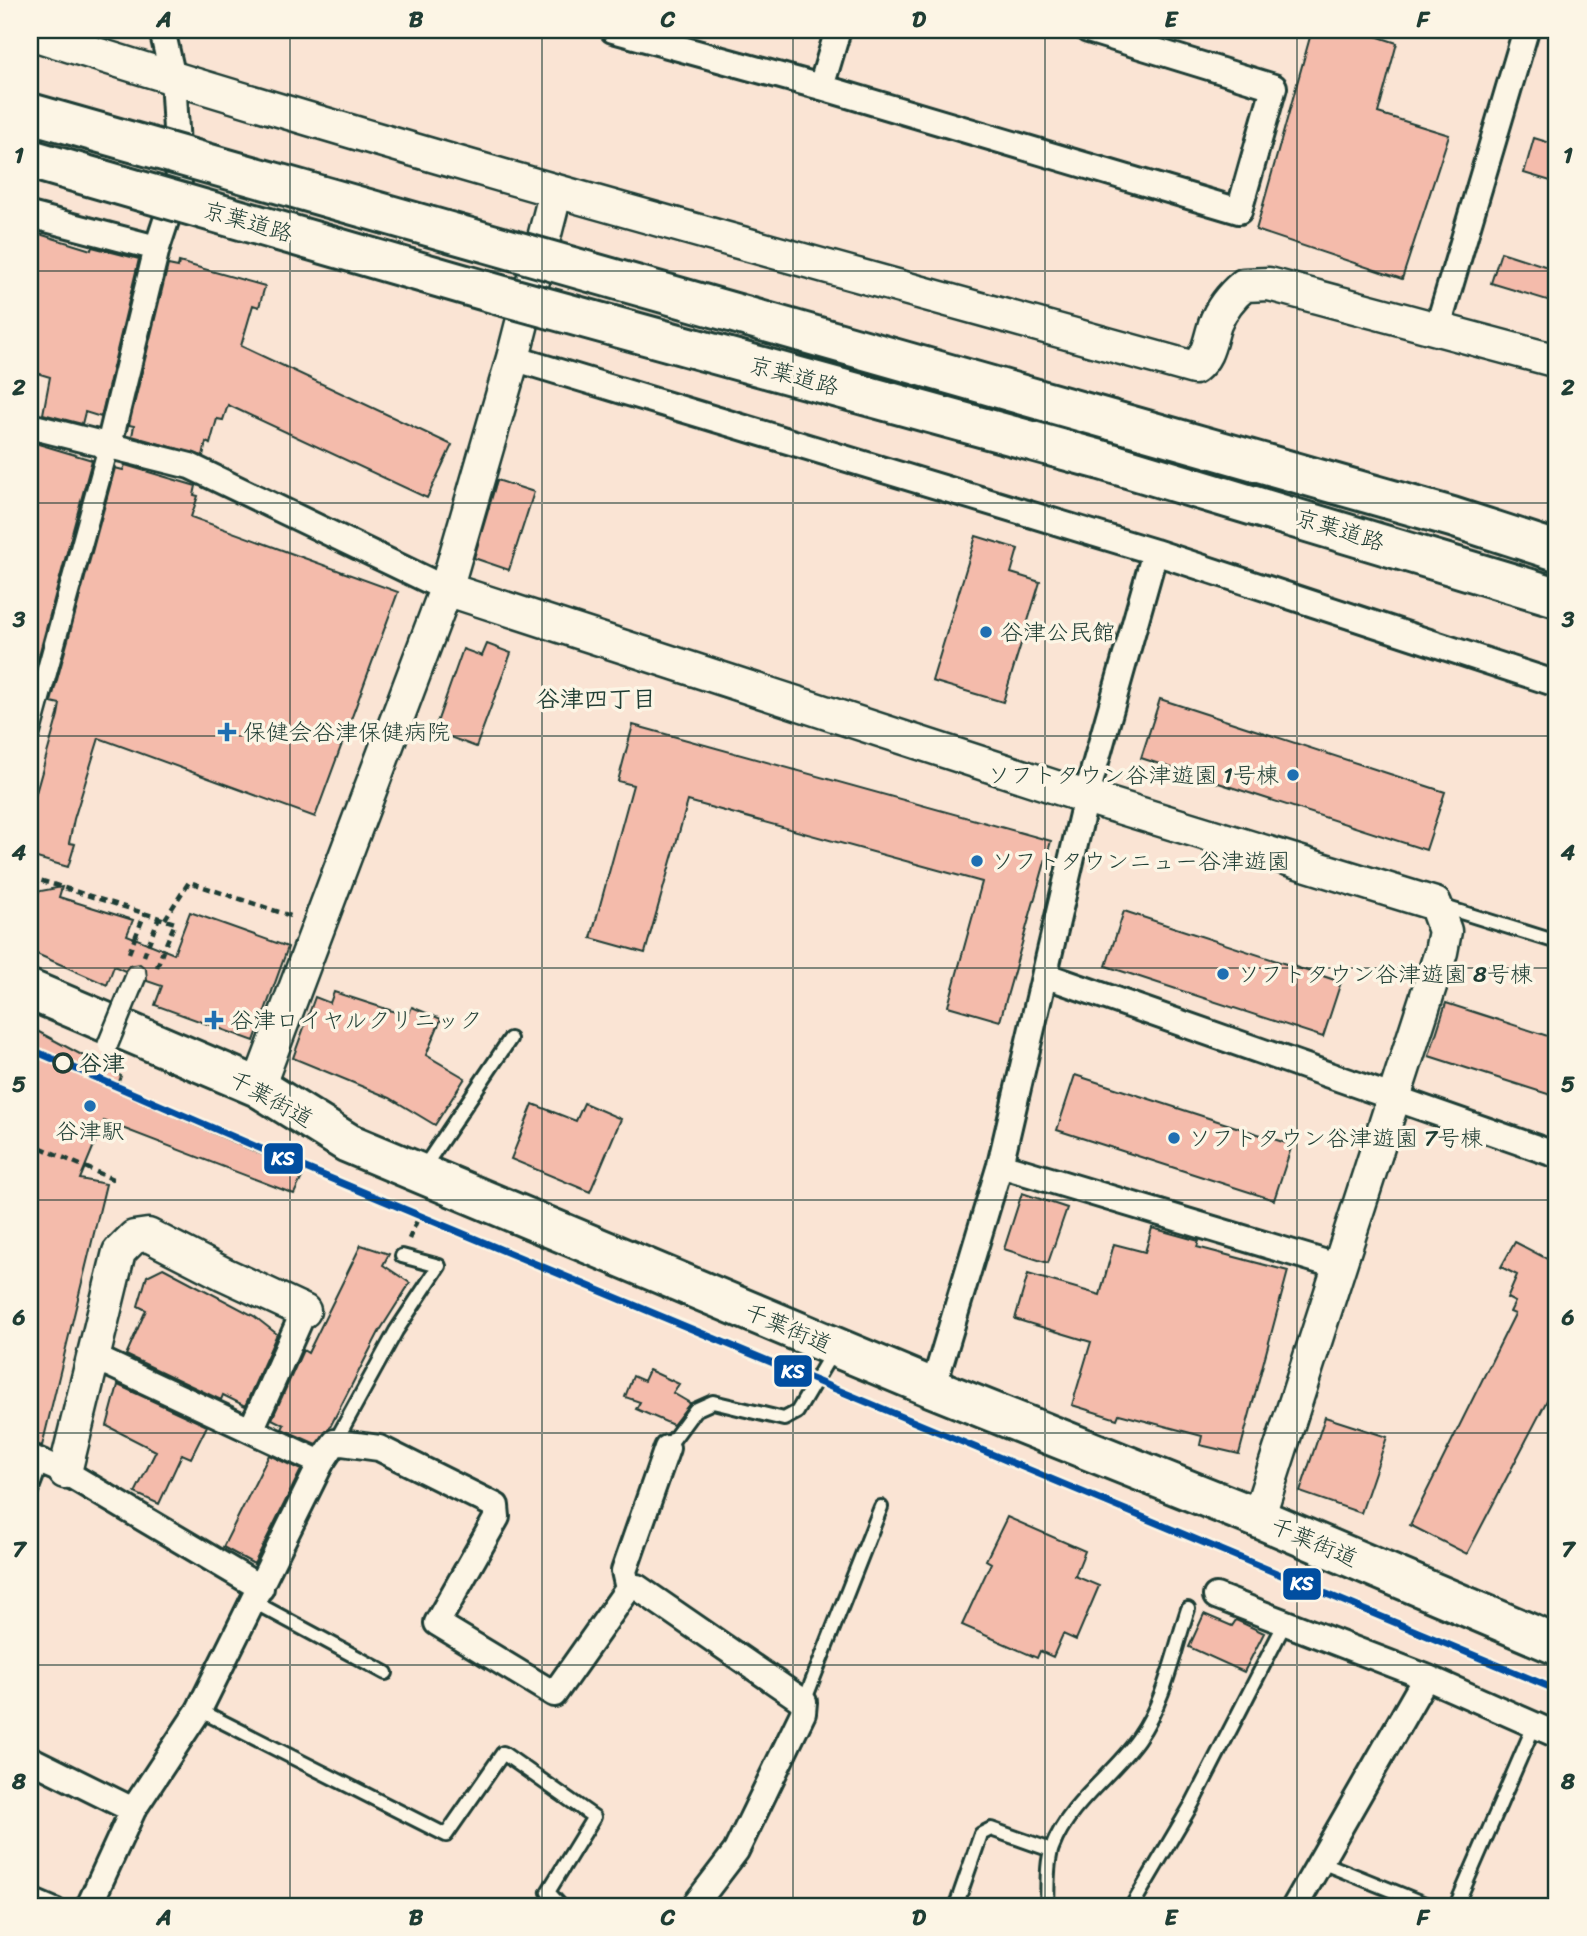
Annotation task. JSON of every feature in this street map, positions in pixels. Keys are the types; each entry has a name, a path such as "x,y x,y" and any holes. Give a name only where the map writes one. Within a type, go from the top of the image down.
{"highway":[{"name":"京葉道路","path":"30,113 1452,517 1557,551"},
{"name":"京葉道路","path":"30,159 500,295 1101,460 1557,597"},
{"path":"1452,517 1557,541"},
{"path":"1364,537 1557,615"},
{"name":"千葉街道","path":"30,990 258,1087 423,1186 1258,1518 1557,1645"}],"street":[{"path":"30,733 109,445 157,248 179,181 173,78 162,30"},
{"path":"613,30 821,87 1240,211 1274,87 1088,30"},
{"path":"821,87 838,30"},
{"path":"1437,330 1527,30"},
{"path":"30,33 556,191 1194,368 1205,359 1216,322 1232,296 1244,285 1269,284 1557,361"},
{"path":"258,1087 446,589 513,358 556,191"},
{"path":"30,215 157,248"},
{"path":"513,358 1155,552 1557,684"},
{"path":"30,426 190,466 446,589 1086,797 1435,904 1445,931 1441,952 1258,1518"},
{"path":"933,1388 1000,1165 1047,976 1086,797 1155,552"},
{"path":"108,1044 136,976"},
{"path":"1047,976 1557,1155"},
{"path":"1000,1165 1340,1267"},
{"path":"251,1430 304,1311 224,1275 148,1235 134,1237 119,1252 94,1357 46,1464 258,1595"},
{"path":"94,1357 321,1464"},
{"path":"89,1906 133,1810 199,1710 321,1464 335,1443 379,1448 496,1506 497,1517 438,1623 554,1694 628,1589 637,1587 804,1702 803,1713 736,1851 694,1906"},
{"path":"628,1589 624,1571 667,1448"},
{"path":"1216,1596 1426,1678 1557,1735"},
{"path":"1295,1906 1426,1678"},
{"path":"30,1759 133,1810"}],"lane":[{"path":"1435,904 1557,942"},
{"path":"423,1186 510,1039"},
{"path":"335,1443 396,1331 439,1266 402,1256"},
{"path":"667,1448 695,1410 713,1402 785,1419 797,1412 835,1348"},
{"path":"30,1494 46,1464"},
{"path":"804,1702 880,1507"},
{"path":"258,1595 386,1673"},
{"path":"1047,1906 1051,1850 1061,1829 1083,1799 1138,1739 1158,1702 1188,1609"},
{"path":"1132,1906 1192,1804 1285,1623"},
{"path":"199,1710 446,1835 503,1753 594,1817 548,1892 561,1906"},
{"path":"1457,1906 1534,1726"},
{"path":"956,1906 981,1834 992,1829 1051,1850"},
{"path":"1321,1862 1430,1906"},
{"path":"30,1894 58,1906"}],"path":[{"path":"30,877 174,923 163,951"},
{"path":"165,919 190,882 302,919"},
{"path":"135,938 145,913"},
{"path":"136,976 159,917"},
{"path":"30,1143 117,1181"},
{"path":"402,1256 423,1186"}],"building":[{"path":"1312,30 1357,30 1397,43 1378,113 1449,135 1402,279 1256,230"},
{"path":"1534,138 1557,145 1557,183 1524,173"},
{"path":"36,233 91,250 92,247 139,259 101,417 85,412 82,424 43,414 50,377 30,371 30,252"},
{"path":"1501,252 1557,270 1557,303 1491,283"},
{"path":"179,262 265,286 259,307 253,305 241,346 452,445 427,498 228,405 223,420 217,419 210,444 206,442 203,456 132,436 134,426 129,425 168,265 178,267"},
{"path":"35,443 92,460 30,688 30,461"},
{"path":"125,465 196,486 194,495 198,496 191,517 398,592 315,817 99,738 74,819 69,843 75,844 68,867 30,856 30,814 58,715 60,704 51,702 115,468 123,470"},
{"path":"497,480 534,492 509,570 474,558"},
{"name":"谷津公民館","path":"976,536 1018,549 1011,573 1040,582 1003,702 932,681"},
{"path":"487,644 511,653 476,747 434,731 463,649 482,656"},
{"name":"ソフトタウン谷津遊園 1号棟","path":"1160,699 1445,792 1426,850 1141,758"},
{"name":"ソフトタウンニュー谷津遊園","path":"633,725 1051,841 1000,1021 948,1006 982,882 688,801 645,953 591,938 633,785 618,781"},
{"path":"62,887 59,897 133,920 127,935 174,954 190,912 288,947 254,1041 155,1005 162,986 147,981 146,969 140,964 129,966 125,971 114,966 107,985 30,951 30,893"},
{"name":"ソフトタウン谷津遊園 8号棟","path":"1124,911 1341,982 1323,1037 1106,966"},
{"path":"334,992 408,1016 412,1007 441,1019 426,1055 465,1078 435,1125 390,1098 293,1058 315,997 330,1003"},
{"path":"1446,1003 1557,1039 1557,1097 1429,1056"},
{"path":"37,1031 121,1076 116,1091 304,1173 294,1194 104,1121 80,1179 106,1184 42,1446 30,1442 30,1045"},
{"name":"ソフトタウン谷津遊園 7号棟","path":"1075,1075 1292,1145 1274,1200 1057,1130"},
{"path":"584,1103 621,1119 590,1192 511,1159 533,1104 576,1121"},
{"path":"1022,1193 1067,1208 1048,1263 1004,1249"},
{"path":"1152,1228 1199,1241 1197,1247 1288,1271 1239,1454 1200,1445 1202,1436 1119,1414 1117,1419 1072,1405 1091,1342 1015,1319 1028,1274 1100,1295 1114,1244 1145,1252"},
{"path":"1515,1242 1557,1264 1557,1381 1467,1554 1410,1525 1515,1314 1510,1312 1515,1302 1507,1298 1517,1275 1501,1267"},
{"path":"361,1245 389,1254 383,1265 410,1283 379,1332 329,1429 316,1444 282,1429 284,1425 272,1419 303,1350 308,1353"},
{"path":"163,1268 254,1316 277,1334 245,1406 223,1395 221,1400 126,1355 146,1310 138,1306 147,1276"},
{"path":"649,1370 679,1384 673,1393 690,1403 673,1425 636,1409 640,1402 625,1397 633,1376 644,1381"},
{"path":"118,1385 207,1426 191,1458 182,1454 159,1504 135,1493 156,1451 107,1426"},
{"path":"1325,1417 1387,1437 1361,1513 1300,1492"},
{"path":"269,1455 301,1470 254,1564 223,1547"},
{"path":"1007,1517 1085,1551 1075,1576 1099,1586 1076,1640 1063,1634 1053,1657 1040,1651 1037,1658 962,1625 991,1563 986,1560"},
{"path":"1204,1614 1232,1626 1236,1620 1264,1633 1244,1672 1189,1647"}],"transit line":[{"name":"KS","path":"30,1049 308,1169 1557,1690"}],"place":[{"name":"谷津公民館","path":"986,632"},
{"name":"保健会谷津保健病院","path":"227,732"},
{"name":"ソフトタウン谷津遊園 1号棟","path":"1293,775"},
{"name":"ソフトタウンニュー谷津遊園","path":"977,861"},
{"name":"ソフトタウン谷津遊園 8号棟","path":"1223,974"},
{"name":"谷津ロイヤルクリニック","path":"214,1020"},
{"name":"谷津","path":"63,1063"},
{"name":"谷津駅","path":"90,1106"},
{"name":"ソフトタウン谷津遊園 7号棟","path":"1174,1138"}],"district":[{"name":"谷津四丁目","path":"596,699"}]}
